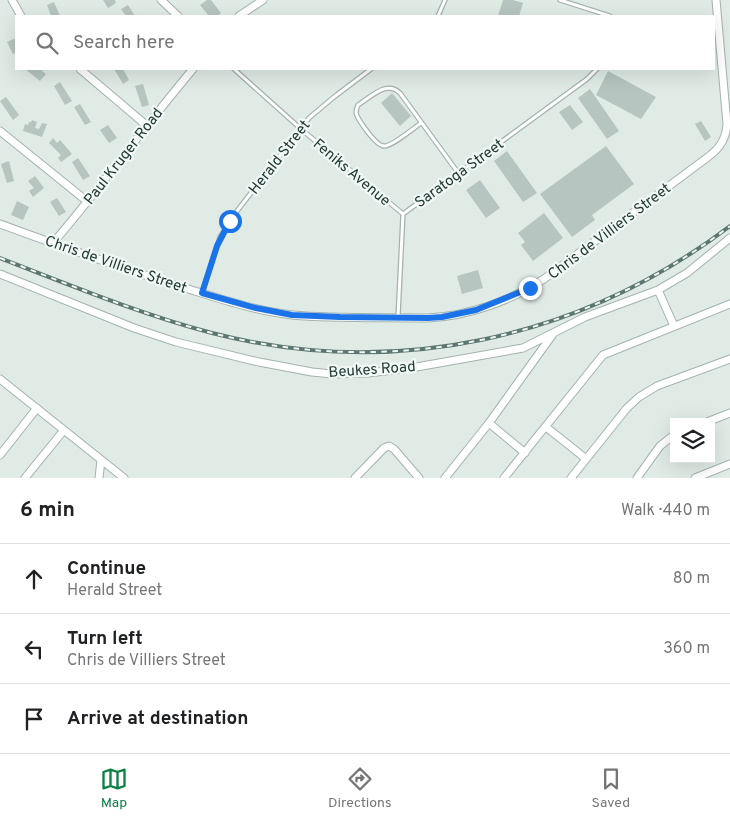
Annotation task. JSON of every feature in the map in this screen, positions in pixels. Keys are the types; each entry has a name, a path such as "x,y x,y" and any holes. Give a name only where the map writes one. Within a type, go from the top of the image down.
{"street":[{"path":"12,0 20,15"},
{"path":"161,0 177,15"},
{"path":"241,15 264,0"},
{"name":"Chris de Villiers Street","path":"0,224 119,267 256,308 292,315 442,317 461,314 500,301 530,288 717,150 725,138 727,124 716,24 716,0"},
{"path":"81,70 146,125"},
{"name":"Paul Kruger Road","path":"53,244 88,202 146,125 192,70"},
{"path":"0,132 88,202"},
{"name":"Beukes Road","path":"0,274 134,328 176,342 258,362 332,374 390,371 529,346 585,317 658,290 686,273 730,238"},
{"path":"658,290 674,326"},
{"path":"504,478 603,355 730,304"},
{"path":"445,478 489,423 555,332"},
{"path":"571,478 626,408 639,397 657,386 730,359"},
{"path":"0,379 124,478"},
{"path":"0,455 37,408"},
{"path":"715,419 730,413"},
{"path":"489,423 525,453"},
{"path":"546,427 585,458"},
{"path":"25,478 64,430"},
{"path":"637,478 660,446 670,439"},
{"path":"354,478 384,448 389,446 394,449 419,478"},
{"path":"100,478 101,460"},
{"path":"695,478 730,464"}],"lane":[{"path":"438,15 445,0"},
{"path":"560,0 602,15"},
{"name":"Feniks Avenue","path":"235,70 301,129 403,214"},
{"name":"Herald Street","path":"202,293 224,229 309,118 370,70"},
{"name":"Saratoga Street","path":"398,317 403,214 587,79 596,70"},
{"path":"421,123 390,144 378,145 357,114 356,109 358,105 384,88 391,88 400,93 459,174"}],"building":[{"path":"103,0 115,0 116,3 108,8"},
{"path":"207,0 211,0 221,13 218,15 208,15 200,5"},
{"path":"503,0 523,3 519,15 498,15"},
{"path":"54,2 60,15 51,15 47,5"},
{"path":"128,5 134,15 125,15 121,9"},
{"path":"15,38 15,53 13,54 7,42"},
{"path":"26,70 41,70 46,74 40,81"},
{"path":"115,70 124,70 129,80 123,84"},
{"path":"608,71 656,97 641,119 596,95"},
{"path":"60,82 72,101 65,105 54,86"},
{"path":"143,84 149,105 142,107 135,86"},
{"path":"590,89 619,131 607,139 578,98"},
{"path":"392,93 411,116 400,126 381,103"},
{"path":"6,97 19,115 13,120 0,101"},
{"path":"80,104 91,122 85,125 74,107"},
{"path":"570,105 583,122 572,130 559,112"},
{"path":"32,120 37,122 35,128 39,129 42,123 47,124 42,137 23,131 25,124 28,125"},
{"path":"701,121 711,137 705,141 695,124"},
{"path":"108,125 117,138 109,143 100,130"},
{"path":"53,138 57,143 60,140 72,154 61,162 58,158 61,155 49,143"},
{"path":"606,146 634,184 592,215 595,220 572,237 540,194"},
{"path":"507,151 537,193 523,202 494,161"},
{"path":"78,158 90,176 83,180 72,162"},
{"path":"9,161 14,181 7,183 1,164"},
{"path":"35,176 44,188 33,197 29,191 34,188 28,181"},
{"path":"480,180 500,208 486,218 466,190"},
{"path":"57,198 66,212 59,216 50,202"},
{"path":"17,201 29,207 23,220 11,215"},
{"path":"544,213 563,238 533,261 521,245 525,242 518,233"},
{"path":"478,270 483,288 462,294 457,276"}],"railway":[{"path":"0,258 132,308 212,333 280,347 349,352 417,350 483,340 549,322 612,297 672,265 730,226"}],"route":[{"path":"230,221 224,229 217,246 202,293 272,312 292,315 340,317 442,317 476,310 518,295 530,288"}]}
